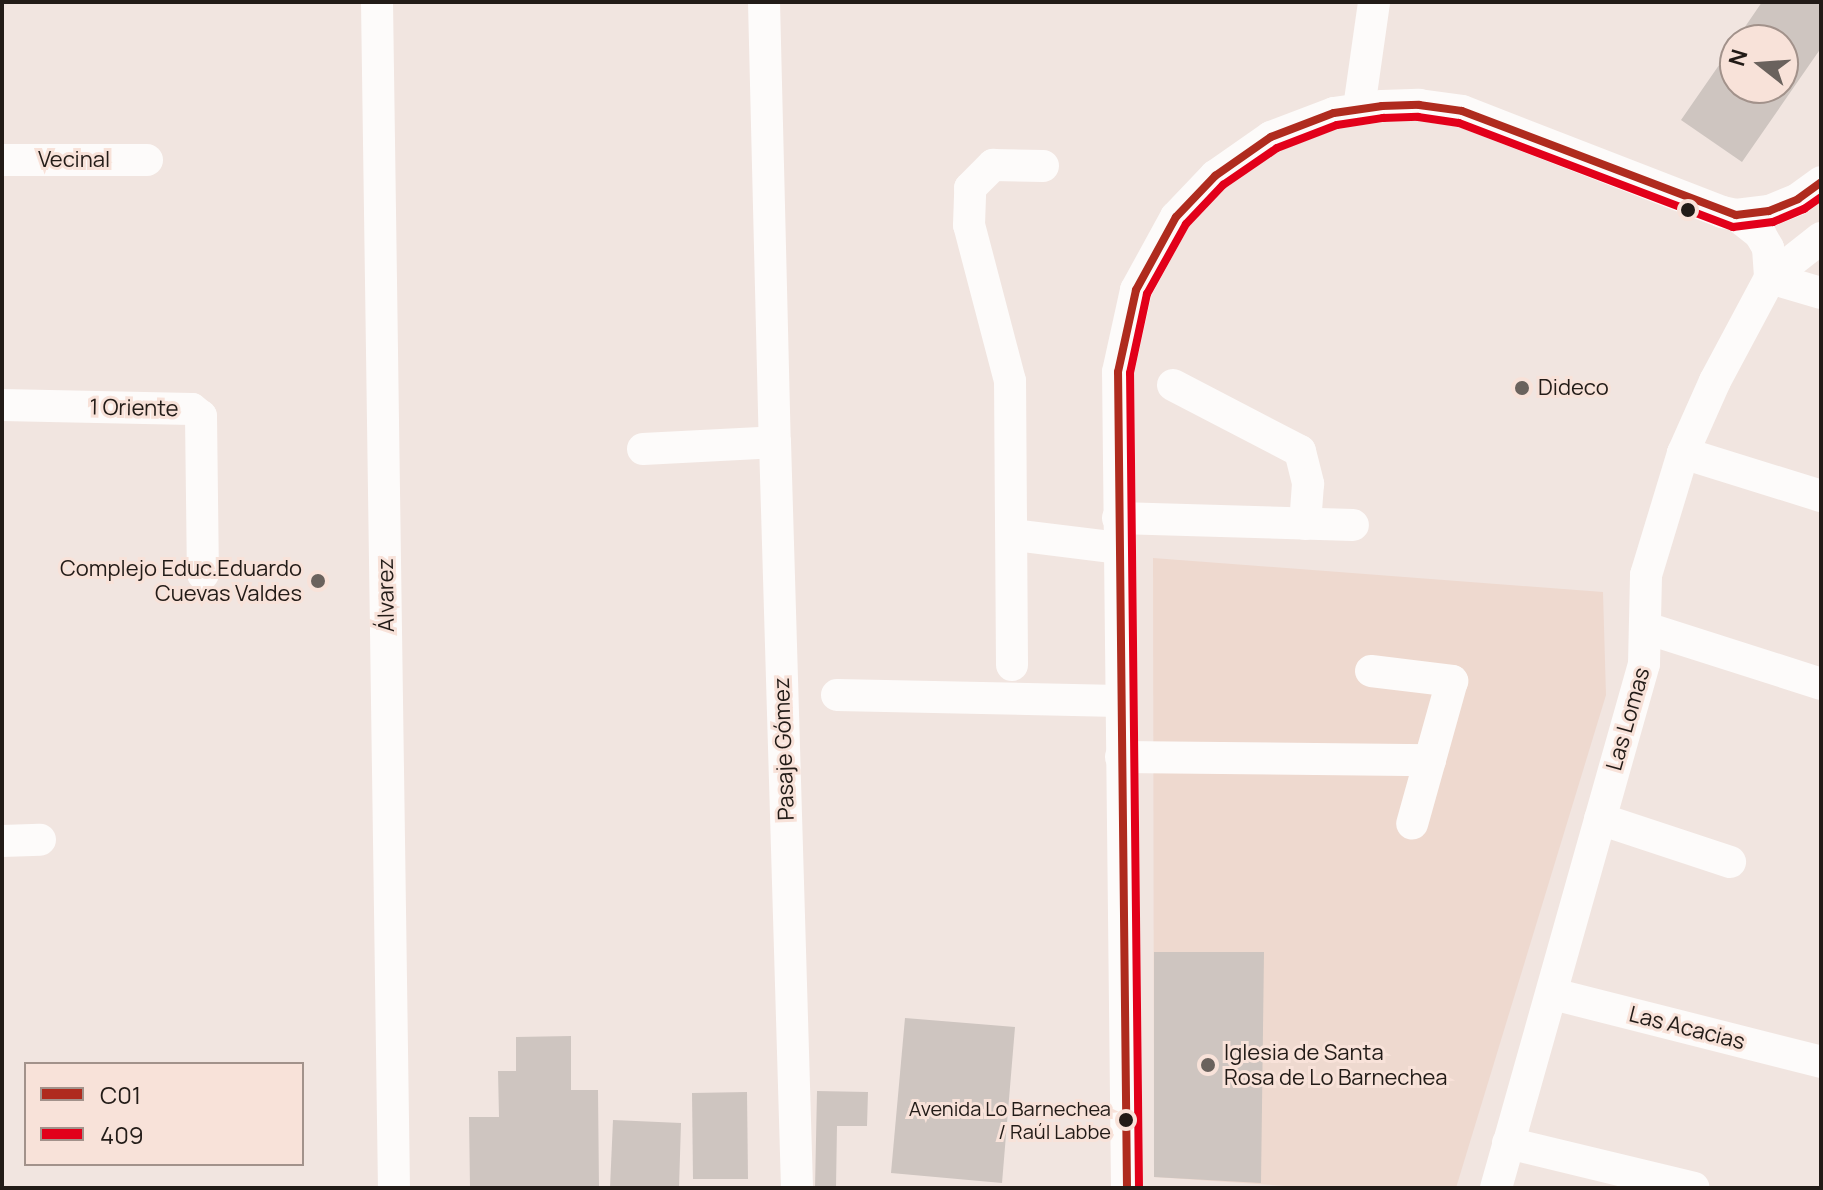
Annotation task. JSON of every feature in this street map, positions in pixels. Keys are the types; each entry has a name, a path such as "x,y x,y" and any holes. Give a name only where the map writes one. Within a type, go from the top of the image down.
{"street":[{"name":"Álvarez","path":"377,2 394,1188"},
{"name":"Pasaje Gómez","path":"764,2 797,1188"},
{"path":"1359,108 1374,2"},
{"path":"1127,1188 1119,701 1120,349 1136,290 1163,237 1196,195 1251,149 1294,127 1359,108 1419,105 1462,111 1708,209 1736,215 1784,206 1821,182"},
{"name":"Vecinal","path":"2,160 147,160"},
{"path":"1012,665 1014,535 1010,381 969,225 970,188 993,165 1043,166"},
{"path":"1736,215 1760,234 1768,248 1770,278 1821,293"},
{"name":"Las Lomas","path":"1496,1188 1644,664 1646,575 1683,453 1715,381 1770,278 1821,238"},
{"path":"1173,385 1300,451 1308,484 1305,524"},
{"name":"1 Oriente","path":"2,405 192,409 201,416 203,574"},
{"path":"643,449 775,442"},
{"path":"1683,453 1821,496"},
{"path":"1014,535 1305,524 1353,525"},
{"path":"1646,628 1821,684"},
{"path":"1371,671 1452,681 1412,824"},
{"path":"837,695 1119,701"},
{"path":"1121,757 1430,760"},
{"path":"1600,819 1730,862"},
{"path":"2,841 40,840"},
{"name":"Las Acacias","path":"1553,994 1821,1062"},
{"path":"1508,1143 1694,1188"}],"shaded area":[{"path":"1153,558 1603,592 1606,695 1456,1188 1315,1188 1154,1177"}],"building":[{"path":"1762,2 1821,2 1821,48 1799,80 1799,24 1747,24"},
{"path":"1719,65 1719,104 1782,104 1742,162 1681,120"},
{"name":"Iglesia de Santa Rosa de Lo Barnechea","path":"1154,952 1264,952 1261,1183 1154,1177"},
{"path":"905,1018 1015,1027 1002,1183 891,1173"},
{"path":"571,1036 571,1090 598,1090 599,1188 470,1188 469,1117 499,1117 498,1071 516,1071 516,1037"},
{"path":"817,1091 868,1092 867,1126 837,1126 836,1188 815,1188"},
{"path":"747,1092 748,1179 693,1179 692,1093"},
{"path":"613,1120 681,1123 679,1188 610,1188"}],"transit line":[{"name":"C01","path":"1127,1188 1118,372 1136,290 1176,217 1215,176 1271,137 1334,113 1382,106 1419,105 1462,111 1736,215 1769,211 1798,199 1821,182"},
{"name":"409","path":"1139,1188 1130,373 1147,294 1186,224 1223,185 1277,148 1337,125 1383,118 1418,117 1459,123 1733,227 1773,222 1804,209 1821,197"}],"place":[{"name":"Dideco","path":"1522,388"},
{"name":"Complejo Educ.Eduardo Cuevas Valdes","path":"318,581"},
{"name":"Iglesia de Santa Rosa de Lo Barnechea","path":"1208,1065"},
{"name":"Avenida Lo Barnechea / Raúl Labbe","path":"1126,1120"}]}
